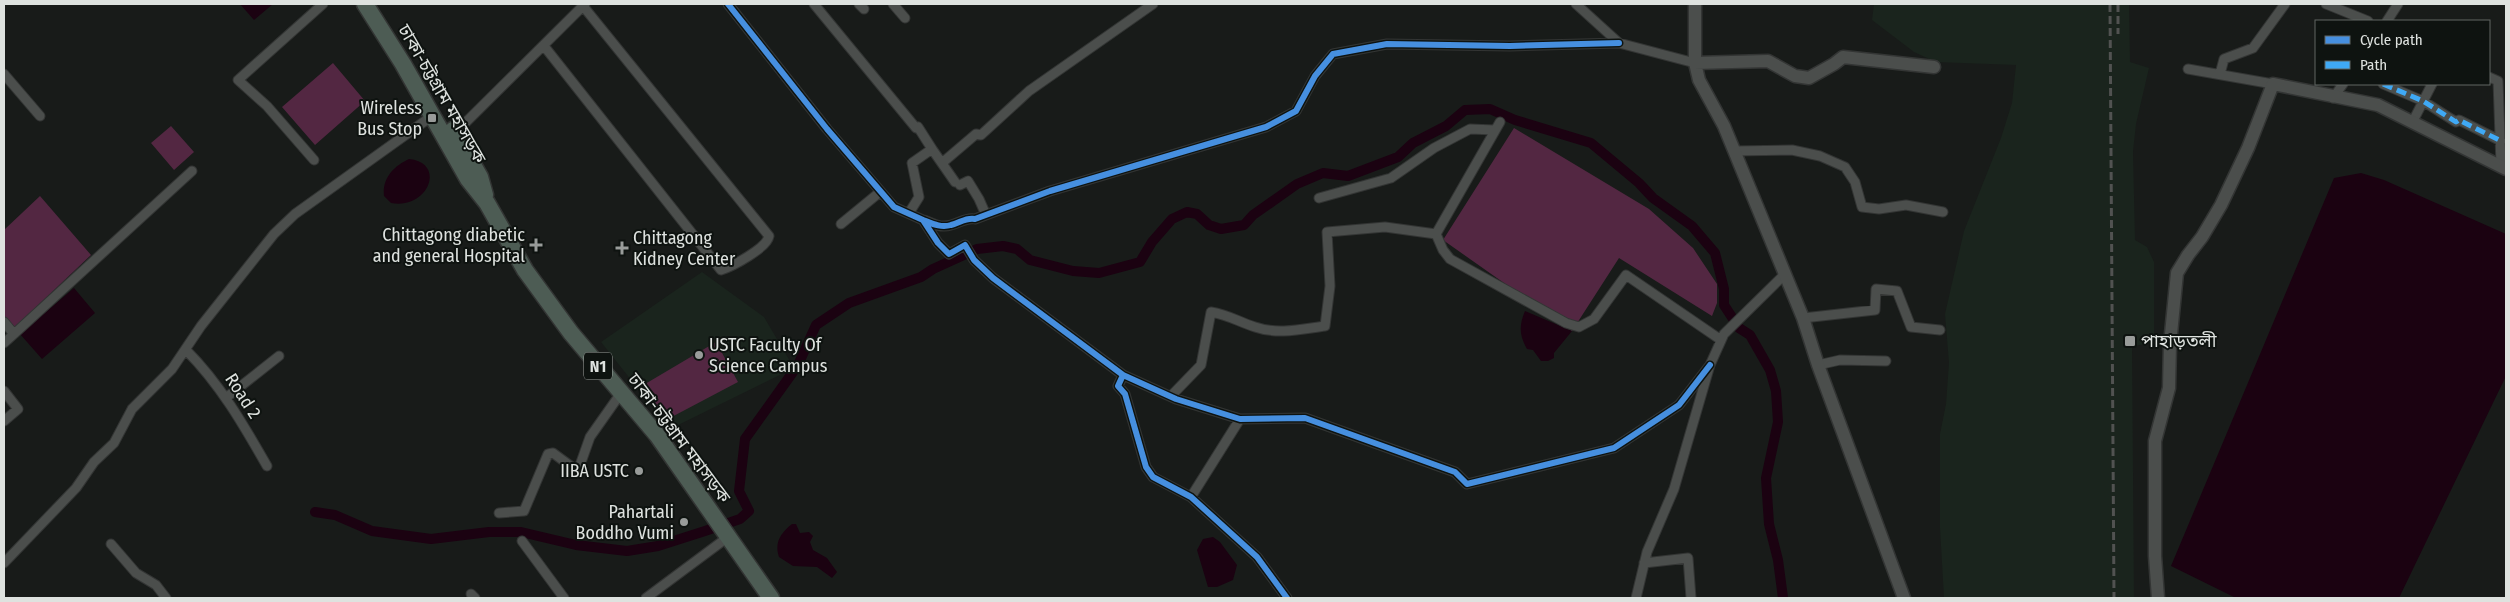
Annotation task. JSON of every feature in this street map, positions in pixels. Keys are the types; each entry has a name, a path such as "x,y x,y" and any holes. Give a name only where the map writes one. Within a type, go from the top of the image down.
{"highway":[{"name":"ঢাকা-চট্টগ্রাম মহাসড়ক","path":"365,4 468,179 487,203 526,270 545,298 657,435 771,598"},
{"name":"ঢাকা-চট্টগ্রাম মহাসড়ক","path":"377,4 455,132 480,177 487,203"}],"street":[{"path":"314,160 267,106 238,80 323,4"},
{"path":"728,4 827,129 894,207 938,226 951,225 969,218 975,219 1077,183 1266,127 1296,111 1315,76 1333,54 1387,44 1510,46 1619,43 1695,63 1775,62 1795,76 1808,78 1843,57 1934,67"},
{"path":"814,4 916,128 918,127 958,184 968,181 979,198 986,215"},
{"path":"893,4 905,18"},
{"path":"942,163 976,134 986,133 994,123 1029,91 1153,4"},
{"path":"1576,4 1619,43"},
{"path":"1694,4 1695,63 1699,80 1724,126 1803,318 1818,365 1904,598"},
{"path":"2220,74 2224,59 2253,48 2285,4"},
{"path":"2326,4 2366,20"},
{"path":"2388,20 2398,4"},
{"path":"455,132 584,5 769,236 765,245 730,267 721,270 544,46"},
{"path":"2188,69 2378,105 2504,167"},
{"path":"4,74 40,116"},
{"path":"2490,77 2498,81 2504,167"},
{"path":"2158,598 2155,556 2155,441 2169,388 2170,344 2177,273 2221,205 2248,148 2273,84"},
{"path":"2333,98 2341,85"},
{"path":"2385,85 2423,101 2456,122 2459,120 2501,141"},
{"path":"2412,122 2431,85"},
{"path":"4,564 72,492 94,462 114,443 132,409 172,370 201,326 274,234 295,214 432,116"},
{"path":"1319,198 1391,178 1434,148 1470,129 1497,126 1436,234"},
{"path":"908,213 918,197 912,163 932,149"},
{"path":"1734,151 1792,150 1820,156 1845,167 1854,182 1862,208 1879,209 1906,205 1943,212"},
{"path":"4,343 192,171"},
{"path":"841,224 880,192"},
{"path":"924,220 938,243 949,254 965,246 974,260 993,278 1123,375 1171,396 1240,419 1305,418 1455,472 1467,484 1614,448 1679,405 1710,365"},
{"path":"1171,396 1201,364 1211,312 1229,315 1256,328 1278,332 1325,326 1330,286 1327,232 1385,227 1436,234"},
{"path":"1436,234 1442,250 1450,259 1566,323 1579,328 1594,319 1626,275 1723,337"},
{"path":"1636,598 1644,563 1674,489 1710,365 1723,337 1785,274"},
{"path":"1803,318 1875,310 1876,289 1897,291 1912,327 1940,330"},
{"path":"4,322 14,334"},
{"name":"Road 2","path":"186,350 207,371 227,397 267,466"},
{"path":"227,397 279,356"},
{"path":"1818,365 1840,360 1886,360"},
{"path":"1123,375 1118,386 1125,394 1146,467 1154,477 1191,497 1256,557 1287,598"},
{"path":"4,391 18,409 4,421"},
{"path":"499,513 524,511 548,454 553,453 576,470 579,468 590,437 621,393"},
{"path":"1191,497 1240,419"},
{"path":"646,598 723,531"},
{"path":"522,541 564,598"},
{"path":"111,544 136,574 156,585 166,598"},
{"path":"1644,563 1688,558 1691,598"}],"shaded area":[{"path":"240,4 273,4 254,20"},
{"path":"1874,4 2129,4 2130,62 2149,68 2136,124 2133,151 2135,240 2147,247 2154,262 2154,343 2132,346 2134,598 1944,598 1940,528 1940,434 1946,404 1949,363 1945,314 1964,231 2001,138 2012,103 2016,65 1936,62 1914,52 1872,20"},
{"path":"333,63 365,101 315,145 282,107"},
{"path":"171,126 194,152 174,170 151,143"},
{"path":"1514,128 1649,209 1693,248 1717,284 1717,303 1712,316 1619,258 1572,331 1443,240"},
{"path":"409,159 421,162 427,169 430,177 428,185 415,200 404,203 391,203 384,196 387,178 398,165"},
{"path":"2361,173 2384,180 2506,234 2506,376 2399,598 2236,598 2171,566 2334,178"},
{"path":"40,196 91,255 14,328 4,316 4,230"},
{"name":"USTC Faculty Of Science Campus","path":"702,272 764,317 794,368 670,429 601,342"},
{"path":"74,288 95,313 42,359 20,334"},
{"path":"1525,311 1572,331 1554,353 1554,358 1548,361 1541,361 1533,350 1527,349 1522,339 1521,330"},
{"path":"716,342 738,382 666,420 640,387"},
{"path":"792,524 796,524 800,533 809,532 813,536 810,542 813,550 827,558 837,572 832,578 817,567 793,566 779,557 778,542"},
{"path":"1213,537 1220,542 1237,565 1233,580 1217,587 1208,587 1197,550 1203,539"}],"waterway":[{"path":"315,512 335,515 372,531 431,539 489,532 521,532 576,545 627,551 658,546 740,519 749,511 739,491 745,439 798,365 816,325 849,303 921,277 933,269 977,249 1003,246 1017,249 1030,260 1073,271 1099,273 1140,262 1152,242 1172,219 1187,212 1197,214 1209,225 1221,229 1244,225 1253,215 1297,184 1323,173 1348,176 1398,157 1413,143 1446,126 1465,110 1490,109 1515,120 1591,143 1639,183 1653,198 1692,226 1715,253 1724,289 1724,305 1739,328 1750,335 1770,370 1776,391 1778,422 1766,478 1769,524 1778,560 1783,598"}],"railway":[{"path":"2110,4 2114,598"},
{"path":"2118,4 2118,34"}],"marked path":[{"path":"2385,85 2423,101 2456,122 2459,120 2501,141"}],"cycle path":[{"path":"728,4 827,129 894,207 923,220 938,243 949,254 965,245 974,260 993,278 1123,375 1118,386 1125,394 1146,467 1153,477 1191,497 1257,557 1287,598"},
{"path":"923,220 947,226 975,219 1050,191 1266,127 1296,111 1315,76 1333,54 1387,44 1510,46 1619,43"},
{"path":"1123,375 1176,399 1240,419 1305,418 1455,472 1467,484 1614,448 1679,405 1710,365"}],"place":[{"name":"Wireless Bus Stop","path":"432,118"},
{"name":"Chittagong diabetic and general Hospital","path":"536,245"},
{"name":"Chittagong Kidney Center","path":"622,248"},
{"name":"পাহাড়তলী","path":"2130,341"},
{"name":"USTC Faculty Of Science Campus","path":"699,355"},
{"name":"IIBA USTC","path":"639,471"},
{"name":"Pahartali Boddho Vumi","path":"684,522"}]}
